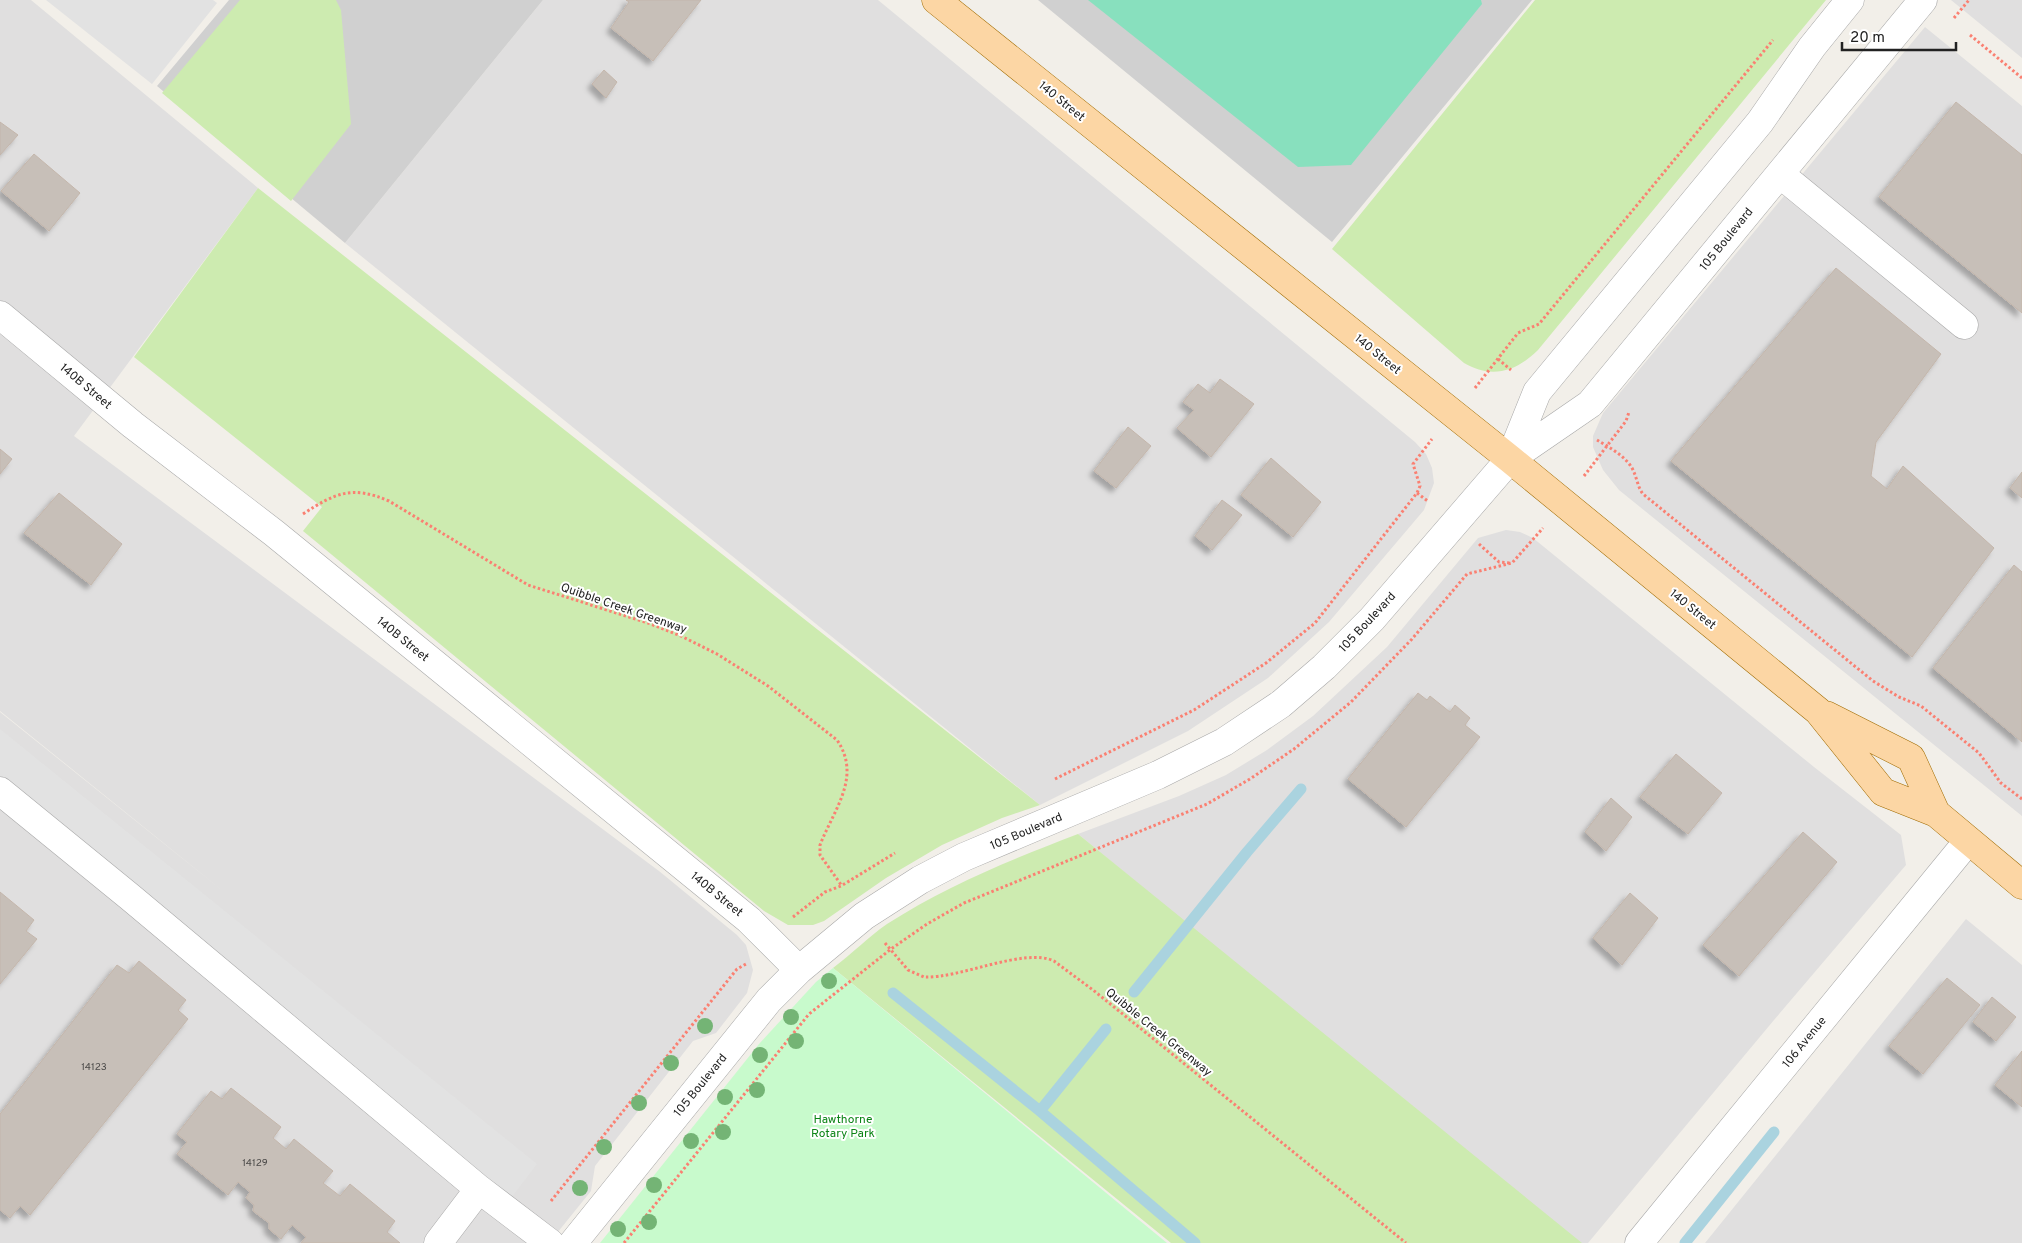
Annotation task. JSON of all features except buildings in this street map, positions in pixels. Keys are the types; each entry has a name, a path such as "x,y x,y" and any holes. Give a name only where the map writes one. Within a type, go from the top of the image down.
{"main road":[{"name":"140 Street","path":"936,0 1510,459 1818,712 1883,792 1936,813 2022,885"},
{"name":"140 Street","path":"1818,712 1911,758 1936,813"}],"street":[{"name":"105 Boulevard","path":"1510,459 1537,392 1760,122 1812,47 1850,0"},
{"name":"105 Boulevard","path":"573,1243 744,1030 799,970 864,916 920,880 964,857 1158,776 1224,742 1281,704 1324,667 1372,619 1510,459 1590,404 1923,0"},
{"path":"1780,174 1964,325"},
{"name":"140B Street","path":"0,315 133,425 274,533 748,920 799,970"},
{"path":"0,791 130,897 479,1190 540,1236"},
{"name":"106 Avenue","path":"1639,1243 1968,841"},
{"path":"438,1243 479,1190"}],"path":[{"path":"1970,35 2022,78"},
{"path":"1489,372 1518,333 1539,324 1774,39"},
{"path":"1498,359 1510,369"},
{"path":"1599,458 1620,429"},
{"path":"1594,438 1625,460 1632,469 1636,484 1643,494 1873,681 1899,697 1921,706 1979,753 2002,783 2022,799"},
{"path":"1047,783 1194,710 1266,663 1315,622 1418,493 1420,486 1413,464 1422,452"},
{"name":"Quibble Creek Greenway","path":"297,518 341,493 356,492 373,495 389,501 528,585 681,636 717,654 768,686 837,740 844,750 849,771 846,785 820,845 820,855 846,892"},
{"path":"1418,493 1426,500"},
{"path":"624,1243 809,1014 890,949 927,924 964,903 1207,804 1250,779 1294,749 1351,702 1412,639 1467,574 1512,563 1533,540"},
{"path":"1477,541 1489,555 1499,562 1512,563"},
{"path":"790,920 825,892 842,886 901,850"},
{"name":"Quibble Creek Greenway","path":"882,939 908,970 924,977 1029,958 1048,958 1054,961 1093,990 1406,1243"},
{"path":"540,1236 737,969 748,962"}],"shaded area":[{"path":"0,0 31,0 258,188 74,436 659,871 737,935 746,945 753,970 747,993 716,1033 693,1041 595,1166 591,1191 549,1243 0,1243 0,712 228,895 0,711"},
{"path":"46,0 213,0 217,3 152,84"},
{"path":"229,0 543,0 345,243 157,86"},
{"path":"543,0 878,0 1415,442 1426,454 1432,468 1434,483 1424,510 1329,622 1268,678 1188,731 1040,805 345,243"},
{"path":"1038,0 1532,0 1332,242"},
{"path":"1951,0 2022,0 2022,58"},
{"path":"1925,27 2022,106 2022,816 1619,490 1603,470 1593,447 1593,436 1603,413"},
{"path":"1506,530 1520,532 1533,538 1814,767 1901,835 1906,865 1588,1243 1575,1243 1078,834 1179,796 1226,775 1267,750 1313,716 1387,647 1478,538"},
{"path":"0,729 537,1164 511,1198 0,780"},
{"path":"1966,919 2022,965 2022,1243 1705,1243"}],"green space":[{"path":"240,0 336,0 341,10 351,124 291,201 162,93"},
{"path":"1088,0 1481,0 1482,4 1351,165 1298,167"},
{"path":"1535,0 1826,0 1538,350 1530,358 1512,368 1503,371 1484,371 1464,363 1332,249"},
{"path":"258,188 1040,805 1002,818 942,845 886,878 824,921 813,925 788,925 764,911 303,531 322,507 134,357"},
{"path":"1078,834 1582,1243 1171,1243 833,968 887,924 933,897 1004,864"},
{"name":"Hawthorne Rotary Park","path":"833,968 1167,1243 600,1243 759,1044 816,982"}],"waterway":[{"path":"1134,992 1247,852 1301,789"},
{"path":"893,993 1040,1111 1195,1243"},
{"path":"1040,1111 1106,1029"},
{"path":"1685,1243 1774,1132"}]}
